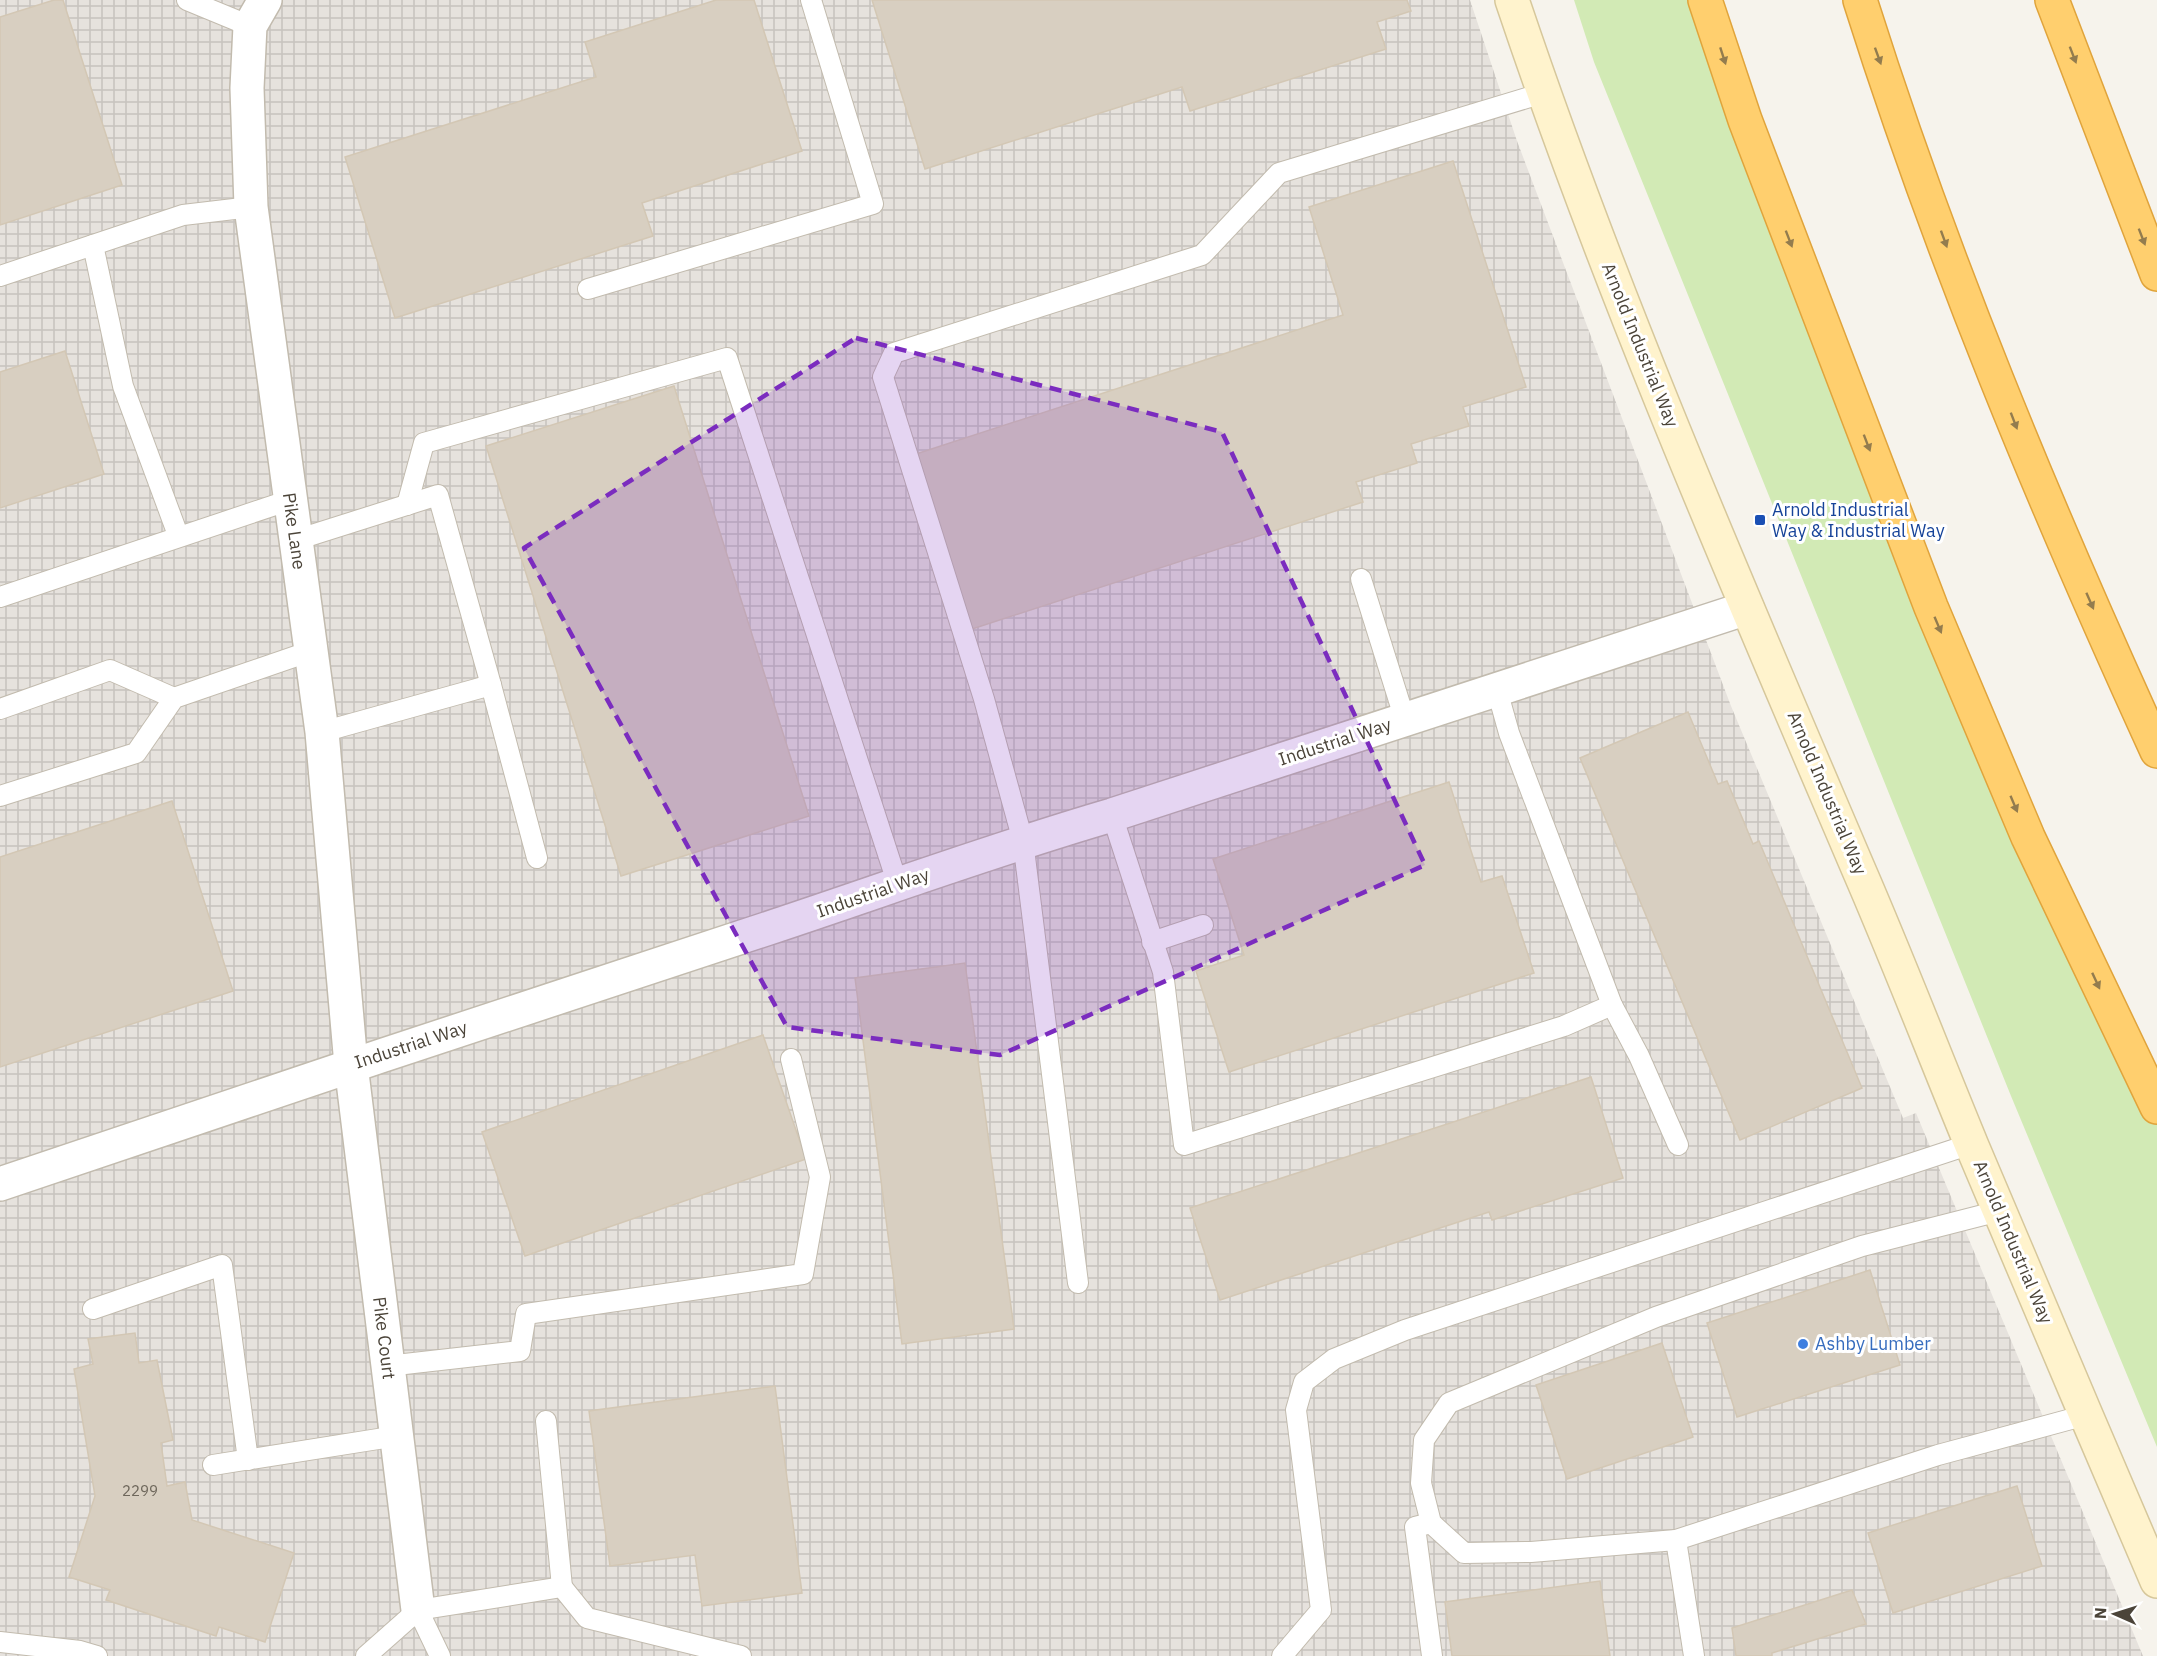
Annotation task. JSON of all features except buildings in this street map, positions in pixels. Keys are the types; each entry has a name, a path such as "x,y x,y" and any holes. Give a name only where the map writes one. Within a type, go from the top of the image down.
{"highway":[{"path":"1705,0 1744,120 1931,607 2028,837 2157,1107"},
{"path":"1860,0 1953,266 2033,472 2157,751"},
{"path":"2052,0 2157,274"}],"street":[{"name":"Arnold Industrial Way","path":"1512,0 1543,93 1601,249 1747,608 1875,907 1999,1211 2157,1581"},
{"name":"Pike Lane","path":"257,13 247,88 251,207 322,732 351,1065"},
{"name":"Industrial Way","path":"0,1184 351,1065 898,885 1023,841 1112,815 1747,608"},
{"name":"Pike Court","path":"351,1065 418,1610"}],"lane":[{"path":"187,0 257,13"},
{"path":"588,289 873,204 811,0"},
{"path":"1078,1283 1023,841 984,699 883,376 894,353 1202,255 1279,173 1543,93"},
{"path":"0,276 183,215 251,207"},
{"path":"93,245 123,386 178,535"},
{"path":"407,505 424,443 727,358 898,885"},
{"path":"296,540 438,495 537,858"},
{"path":"0,597 178,535 290,500"},
{"path":"1361,579 1405,720"},
{"path":"0,796 136,753 174,698 311,651"},
{"path":"0,709 110,670 174,698"},
{"path":"322,732 491,685"},
{"path":"1497,690 1509,733 1612,1005 1639,1056 1678,1145"},
{"path":"1112,815 1163,972 1184,1145 1564,1026 1612,1005"},
{"path":"1152,942 1203,925"},
{"path":"387,1366 520,1351 526,1314 803,1274 820,1178 791,1059"},
{"path":"1282,1656 1321,1610 1296,1410 1304,1382 1334,1359 1405,1330 1971,1144"},
{"path":"1999,1211 1862,1246 1656,1317 1449,1403 1424,1440 1420,1483 1431,1523 1464,1553 1531,1552 1676,1540 1938,1455 2086,1415"},
{"path":"93,1309 222,1265 248,1460"},
{"path":"546,1421 562,1587 587,1618 741,1656"},
{"path":"213,1465 397,1436"},
{"path":"1431,1523 1415,1527 1432,1656"},
{"path":"1676,1540 1694,1656"},
{"path":"366,1656 418,1610 562,1587"},
{"path":"418,1610 440,1656"},
{"path":"0,1642 80,1651 97,1656"}],"highlighted area":[{"path":"856,338 1222,432 1425,865 1000,1055 787,1027 524,548"}],"shaded area":[{"path":"0,0 1470,0 1517,141 1731,706 1903,1118 1916,1113 2143,1656 0,1656"}],"green space":[{"path":"1574,0 1705,0 1745,120 2157,1107 2157,1447 2011,1096 1594,62"}],"place":[{"name":"Arnold Industrial Way & Industrial Way","path":"1760,520"},
{"name":"Ashby Lumber","path":"1803,1344"}]}
